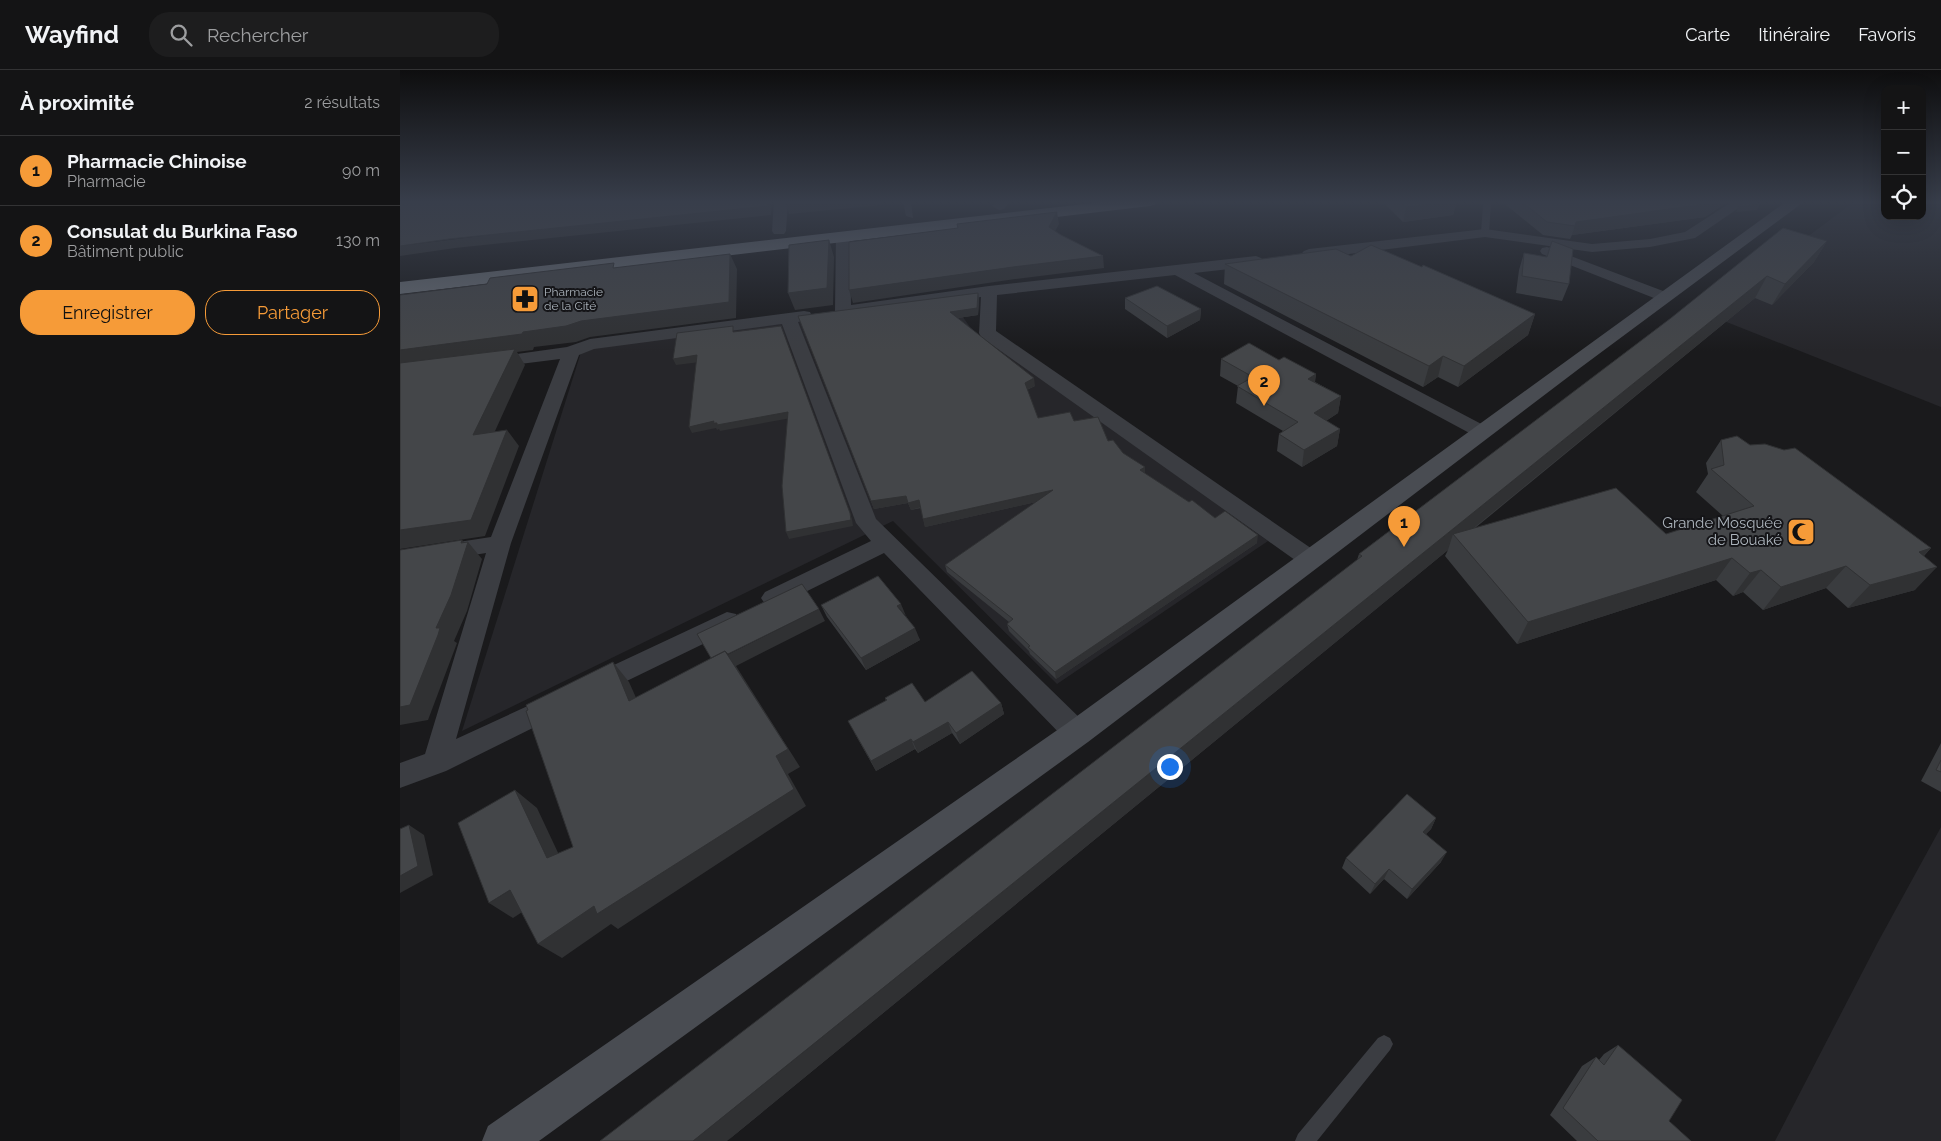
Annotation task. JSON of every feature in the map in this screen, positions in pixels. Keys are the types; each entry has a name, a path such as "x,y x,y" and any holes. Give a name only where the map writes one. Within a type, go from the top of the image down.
{"highway":[{"path":"400,275 607,251"},
{"path":"400,288 715,251"}],"main road":[{"path":"503,1141 1077,733 1729,251"}],"street":[{"path":"842,251 843,311"},
{"path":"1296,256 1337,251"},
{"path":"1546,251 1665,298"},
{"path":"466,365 571,352 590,344 989,290 1267,259"},
{"path":"1178,270 1482,432"},
{"path":"989,290 986,333 1310,559"},
{"path":"788,318 867,524 888,542 1077,733"},
{"path":"436,762 500,543 571,352"},
{"path":"400,776 436,762 888,542"},
{"path":"400,559 500,543"}],"lane":[{"path":"1305,1141 1384,1044"}],"shaded area":[{"path":"1791,251 1941,251 1941,407 1714,317"},
{"path":"952,302 978,338 982,336 1268,541 1057,684 893,521 462,731 582,349"},
{"path":"1941,827 1941,1141 1775,1141 1878,942"}],"building":[{"path":"789,251 829,251 827,288 788,293"},
{"path":"849,251 1093,251 1103,256 1013,267 849,290"},
{"path":"1321,251 1340,251 1351,256 1360,251 1385,251 1422,267 1423,265 1535,314 1464,366 1443,356 1429,366 1225,264"},
{"path":"1549,251 1573,251 1569,284 1522,276 1524,253 1547,257"},
{"path":"1754,251 1817,251 1785,284 1767,276 693,1141 600,1141 1362,556 1359,554 1671,318"},
{"path":"730,254 729,302 581,321 566,326 523,332 522,334 400,350 400,295 487,284 490,278 614,263 613,268"},
{"path":"1157,286 1201,309 1167,326 1125,298"},
{"path":"978,293 977,308 950,312 1034,378 1025,383 1038,418 1070,412 1074,421 1098,417 1108,441 1113,440 1123,453 1145,467 1140,470 1189,502 1192,500 1215,518 1225,511 1258,535 1055,672 1007,624 1013,619 945,565 1053,490 923,519 919,500 908,503 906,496 871,501 798,316"},
{"path":"733,326 733,332 781,326 851,520 786,532 782,486 788,412 717,425 717,423 713,423 714,421 689,427 697,355 673,359 677,333"},
{"path":"1249,343 1279,360 1284,357 1316,374 1308,379 1341,396 1314,413 1340,429 1304,450 1279,434 1298,422 1237,386 1253,377 1221,359"},
{"path":"515,349 473,435 507,430 471,520 400,530 400,363"},
{"path":"1737,436 1750,445 1765,444 1784,450 1795,448 1931,548 1919,552 1937,567 1870,585 1846,566 1781,587 1761,570 1750,573 1732,558 1528,622 1453,534 1616,488 1666,534 1754,506 1711,469 1724,465 1721,440"},
{"path":"462,540 461,543 468,542 451,595 436,628 440,628 438,635 410,705 400,707 400,550"},
{"path":"878,576 901,604 897,606 915,628 861,658 821,605"},
{"path":"802,584 819,609 728,654 725,651 711,658 697,634"},
{"path":"725,651 788,749 776,756 794,789 597,914 594,906 538,944 510,890 489,903 458,823 515,790 547,858 573,847 526,711 528,710 526,705 613,662 629,701"},
{"path":"972,671 1001,703 956,733 948,722 913,742 911,739 871,761 848,721 887,700 885,698 912,683 925,702"},
{"path":"1941,760 1941,772 1936,770"},
{"path":"1407,794 1436,818 1423,832 1447,852 1412,889 1389,869 1375,884 1346,858"},
{"path":"409,825 418,866 400,876 400,829"},
{"path":"1618,1045 1682,1100 1669,1121 1691,1141 1598,1141 1563,1108 1596,1057 1604,1065"}],"place":[{"name":"Pharmacie de la Cité","path":"525,299"},
{"name":"Consulat du Burkina Faso","path":"1264,406"},
{"name":"Grande Mosquée de Bouaké","path":"1801,532"},
{"name":"Pharmacie Chinoise","path":"1404,547"}]}
